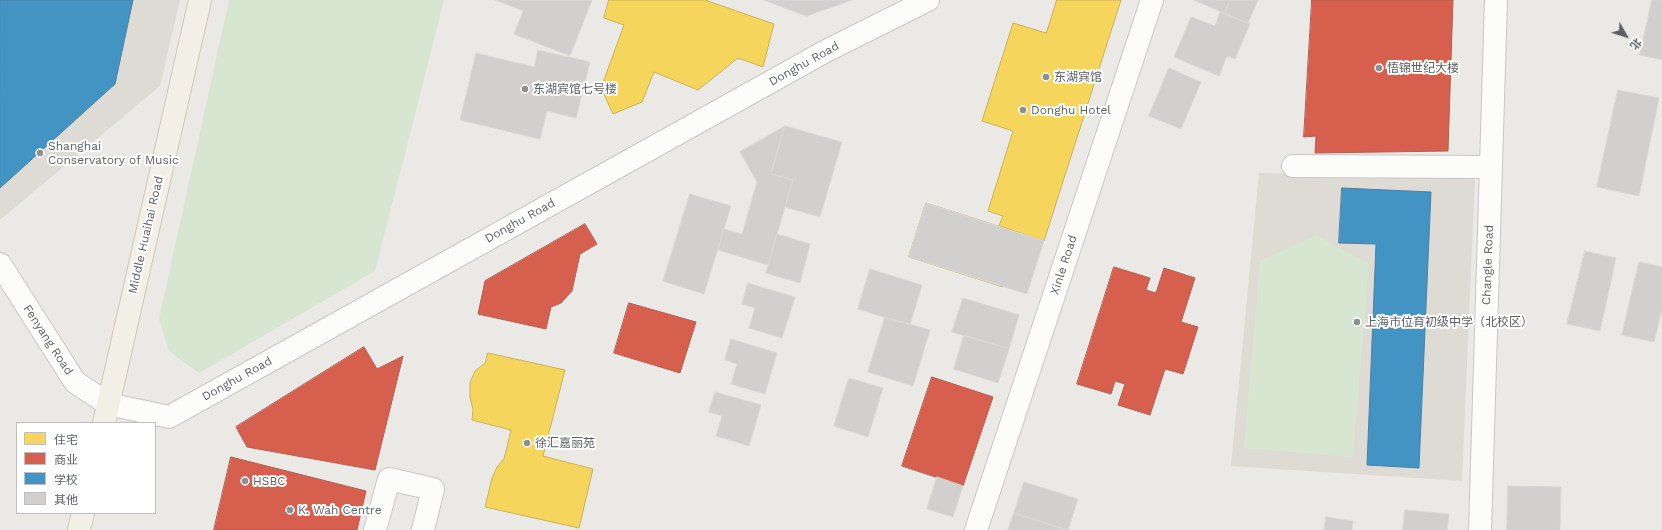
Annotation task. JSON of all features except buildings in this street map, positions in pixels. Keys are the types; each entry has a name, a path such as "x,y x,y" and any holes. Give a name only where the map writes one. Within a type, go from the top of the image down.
{"main road":[{"name":"Middle Huaihai Road","path":"106,413 200,0"},
{"path":"79,530 83,514"}],"street":[{"name":"Donghu Road","path":"106,413 169,416 826,51 928,0"},
{"name":"Xinle Road","path":"976,530 1152,0"},
{"name":"Changle Road","path":"1480,530 1496,0"},
{"path":"1293,166 1491,167"},
{"name":"Fenyang Road","path":"0,264 75,382 106,413"},
{"path":"375,530 389,479 433,489 422,530"}],"shaded area":[{"name":"Shanghai Conservatory of Music","path":"0,0 180,0 160,86 0,220"},
{"name":"上海市位育初级中学（北校区）","path":"1259,173 1475,177 1462,481 1231,466"}],"green space":[{"path":"229,0 444,0 375,271 199,373 169,351 159,319"},
{"path":"1316,235 1369,264 1353,457 1244,448 1260,261"}],"place":[{"name":"悟锦世纪大楼","path":"1379,68"},
{"name":"东湖宾馆","path":"1046,77"},
{"name":"东湖宾馆七号楼","path":"525,89"},
{"name":"Donghu Hotel","path":"1023,110"},
{"name":"Shanghai Conservatory of Music","path":"40,153"},
{"name":"上海市位育初级中学（北校区）","path":"1357,322"},
{"name":"徐汇嘉丽苑","path":"527,443"},
{"name":"HSBC","path":"245,481"},
{"name":"K. Wah Centre","path":"290,510"}]}
